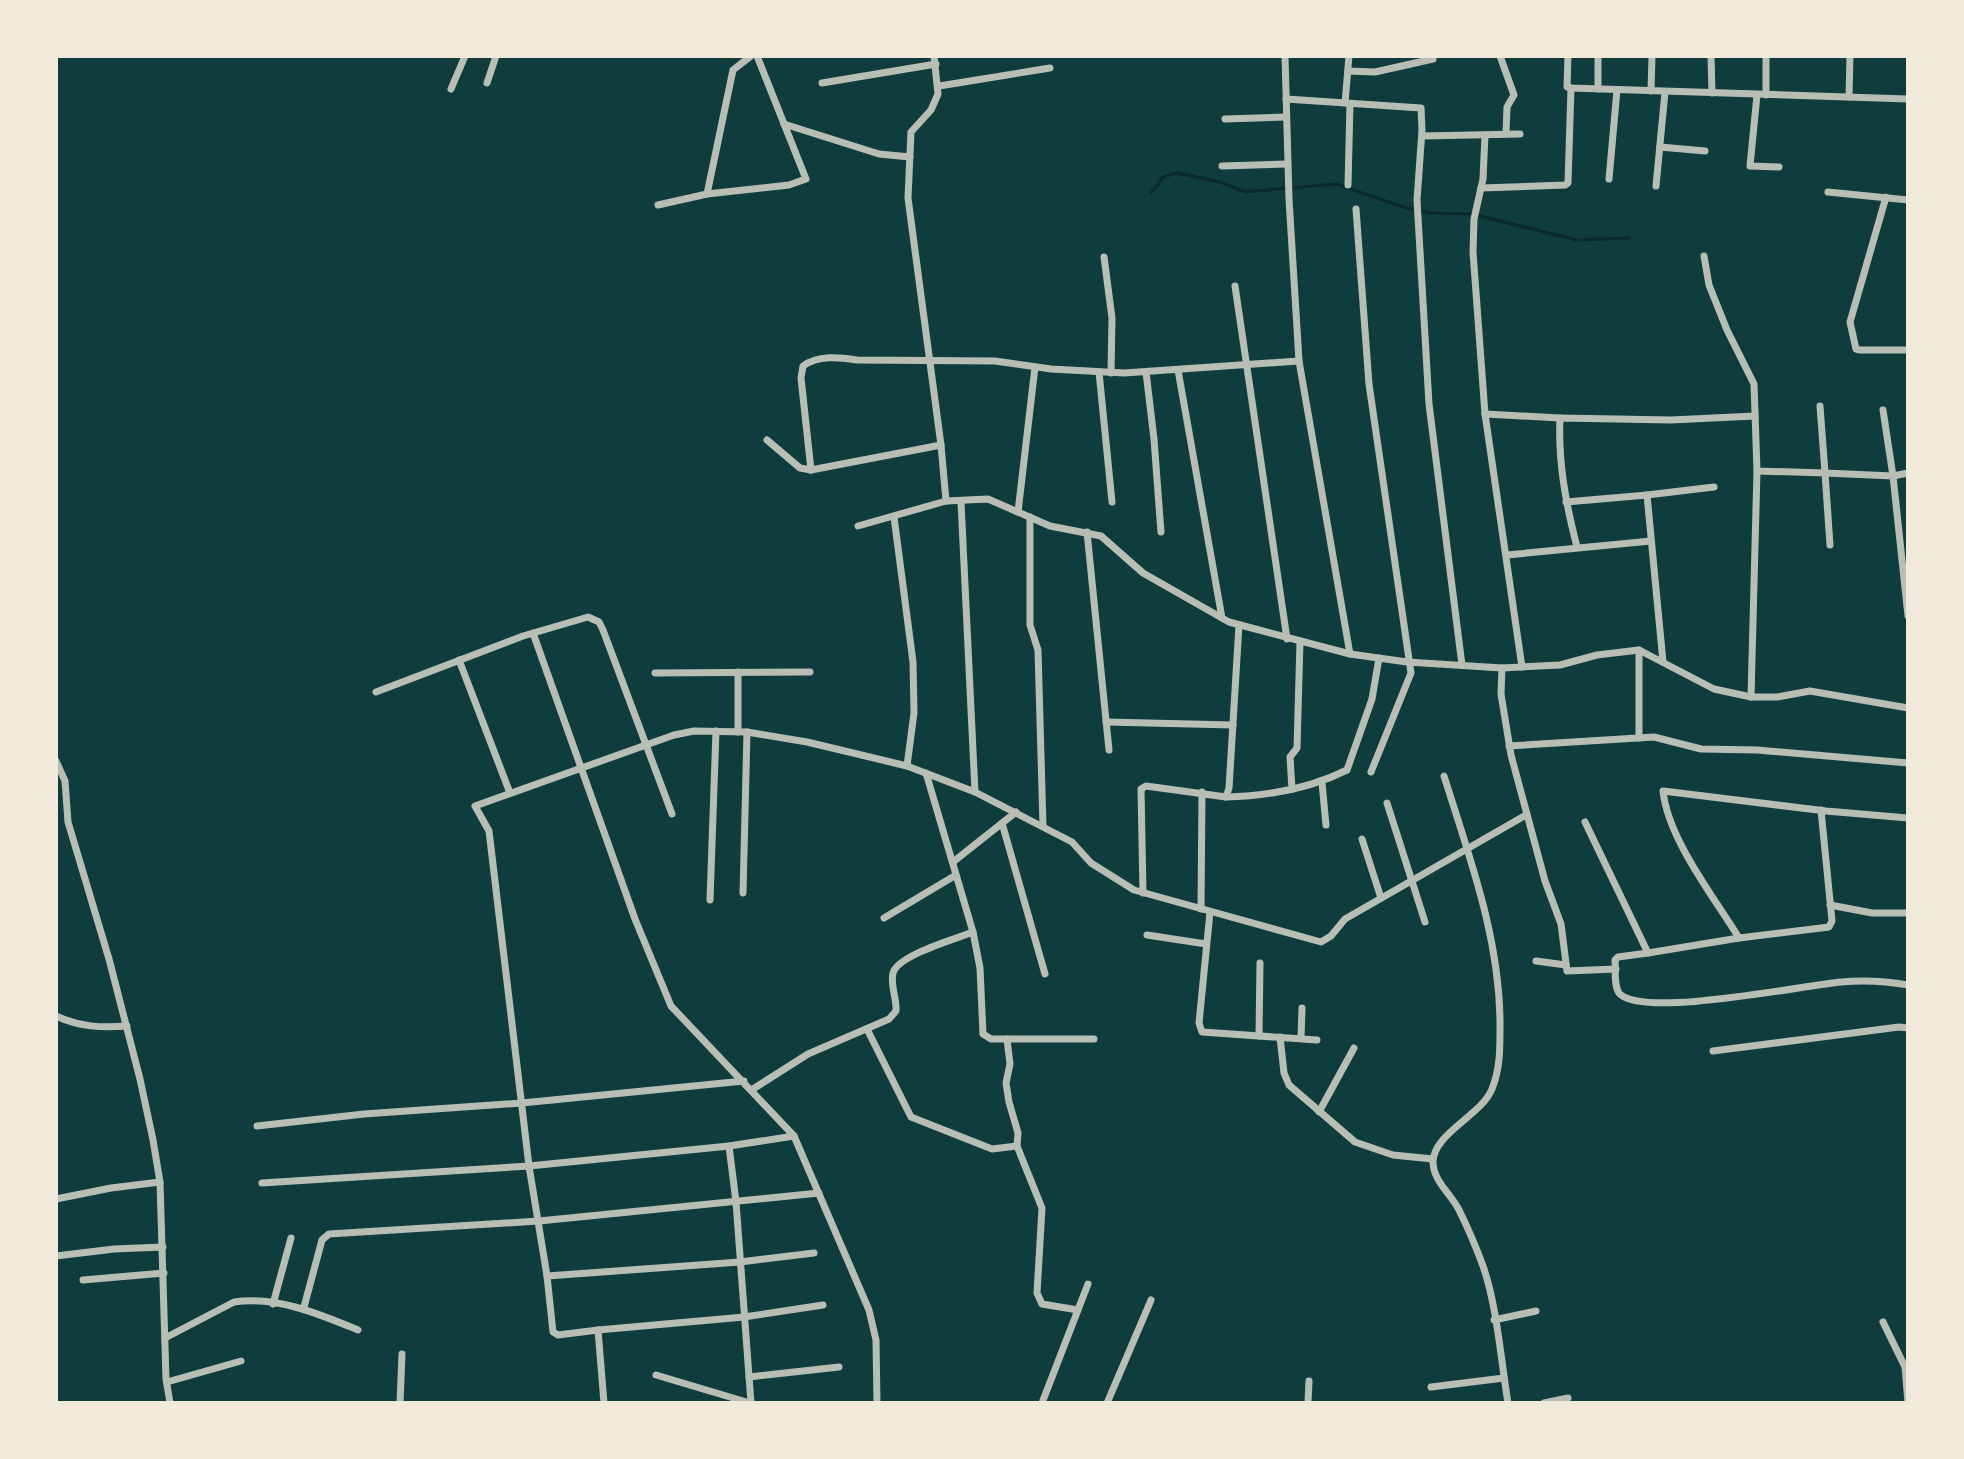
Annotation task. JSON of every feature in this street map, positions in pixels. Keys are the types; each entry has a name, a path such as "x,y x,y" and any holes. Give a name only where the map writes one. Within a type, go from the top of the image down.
{"street":[{"path":"451,89 465,56"},
{"path":"487,83 496,56"},
{"path":"658,205 707,194 789,185 806,179 754,56 733,70 707,194"},
{"path":"1285,56 1287,164 1299,361 1350,654"},
{"path":"1348,185 1349,56"},
{"path":"1348,71 1375,72 1433,59 1432,56"},
{"path":"1500,56 1514,95 1507,107 1506,134"},
{"path":"1568,56 1567,87 1571,88 1908,99"},
{"path":"1598,56 1598,89"},
{"path":"1651,91 1652,56"},
{"path":"1711,56 1712,93"},
{"path":"1766,56 1750,166 1779,167"},
{"path":"1849,97 1850,56"},
{"path":"822,83 935,60 939,86 931,110 911,132 908,198 946,501"},
{"path":"939,86 1050,68"},
{"path":"1481,188 1568,183 1571,88"},
{"path":"1609,179 1617,90"},
{"path":"1656,186 1665,92"},
{"path":"1286,99 1421,108 1417,200 1429,404 1462,665"},
{"path":"1225,119 1286,117"},
{"path":"784,124 879,154 910,157"},
{"path":"1422,136 1520,134"},
{"path":"1485,135 1473,252 1485,414 1522,667"},
{"path":"1660,147 1705,151"},
{"path":"1222,166 1287,164"},
{"path":"1828,192 1908,200"},
{"path":"1886,197 1850,322 1856,349 1908,350"},
{"path":"1356,209 1369,384 1411,673 1371,772"},
{"path":"1704,256 1709,285 1754,384 1757,471 1751,697"},
{"path":"1104,257 1112,318 1111,373"},
{"path":"1235,286 1287,639"},
{"path":"811,470 801,378 803,366 808,362 840,357 857,360 995,361 1111,373 1299,361"},
{"path":"1018,512 1035,367"},
{"path":"1178,370 1222,618"},
{"path":"1099,372 1112,502"},
{"path":"1146,372 1161,532"},
{"path":"1820,406 1830,545"},
{"path":"1883,410 1905,547 1908,616"},
{"path":"1485,414 1671,420 1755,416"},
{"path":"1560,418 1559,449 1566,502 1577,547"},
{"path":"767,440 800,468 811,470 941,445"},
{"path":"1757,471 1893,476 1908,473"},
{"path":"1566,502 1714,487"},
{"path":"1647,495 1663,662"},
{"path":"858,526 946,501 988,499 1050,526 1101,536 1143,573 1222,618 1287,639 1350,654 1407,662 1502,668 1560,665 1597,655 1639,650 1714,689 1751,697 1777,697 1810,691 1908,708"},
{"path":"961,502 975,792"},
{"path":"894,517 913,662 914,713 907,766"},
{"path":"1030,517 1030,625 1038,650 1043,826"},
{"path":"1087,532 1109,750"},
{"path":"1507,555 1651,541"},
{"path":"376,692 533,633 588,617 599,622 672,814"},
{"path":"1226,797 1239,625"},
{"path":"533,633 635,919 671,1006 753,1089 794,1136 869,1310 877,1348 877,1403"},
{"path":"1292,789 1290,757 1297,748 1300,641"},
{"path":"1639,650 1639,738"},
{"path":"1143,893 1141,789 1146,786 1226,797 1259,796 1322,783 1347,770 1372,699 1379,658"},
{"path":"459,660 510,793"},
{"path":"1502,668 1501,694 1509,746 1526,815 1561,924 1567,971 1616,969"},
{"path":"738,672 738,732"},
{"path":"655,673 810,672"},
{"path":"1106,722 1233,725"},
{"path":"710,900 716,731"},
{"path":"743,893 747,732"},
{"path":"823,1305 744,1317 558,1335 553,1332 529,1166 489,831 475,806 674,735 747,732 807,742 907,766 975,792 1043,826 1072,842 1091,863 1134,890 1321,942 1331,936 1345,919 1526,815"},
{"path":"1509,746 1654,737 1701,749 1757,750 1908,763"},
{"path":"56,761 65,781 68,822 127,1026 160,1182 170,1403"},
{"path":"926,773 973,932 980,968 983,1034 991,1039 1094,1039"},
{"path":"1444,776 1487,916 1498,968 1500,1060 1488,1098 1448,1134 1433,1159 1438,1179 1458,1209 1485,1271 1508,1403"},
{"path":"1322,783 1326,825"},
{"path":"1739,938 1679,842 1665,807 1663,791 1908,818"},
{"path":"1202,792 1206,944 1199,1023 1202,1032 1317,1040"},
{"path":"1387,803 1425,922"},
{"path":"1821,810 1832,921 1829,927 1618,957 1617,989 1620,994 1636,1002 1700,1001 1842,982 1883,980 1908,985"},
{"path":"953,862 1016,812"},
{"path":"1585,822 1648,953"},
{"path":"1002,823 1045,974"},
{"path":"1362,839 1381,898"},
{"path":"884,918 956,875"},
{"path":"1830,905 1872,913 1908,913"},
{"path":"753,1089 808,1054 889,1019 896,1011 892,976 896,965 973,932"},
{"path":"1147,935 1206,944"},
{"path":"1536,961 1566,965"},
{"path":"1259,1036 1260,963"},
{"path":"1301,1038 1302,1008"},
{"path":"56,1016 76,1025 98,1028 127,1026"},
{"path":"1713,1051 1908,1028"},
{"path":"867,1029 911,1117 992,1149 1017,1146"},
{"path":"1280,1037 1284,1073 1289,1085 1355,1142 1375,1151 1433,1159"},
{"path":"1007,1039 1010,1064 1006,1083 1018,1133 1017,1146 1042,1208 1037,1293 1042,1304 1078,1310"},
{"path":"1319,1112 1354,1048"},
{"path":"257,1126 744,1081"},
{"path":"262,1183 529,1166 729,1146 794,1136"},
{"path":"656,1375 750,1403 736,1202 729,1146"},
{"path":"56,1199 160,1182"},
{"path":"304,1307 322,1240 329,1234 539,1221 819,1193"},
{"path":"273,1304 291,1238"},
{"path":"56,1256 163,1247"},
{"path":"547,1276 740,1262 814,1253"},
{"path":"83,1280 164,1273"},
{"path":"1042,1403 1088,1284"},
{"path":"165,1338 234,1302 245,1300 304,1307 358,1330"},
{"path":"1107,1403 1151,1300"},
{"path":"1494,1320 1536,1311"},
{"path":"1883,1322 1905,1367 1908,1403"},
{"path":"598,1330 604,1403"},
{"path":"400,1403 402,1354"},
{"path":"167,1382 241,1361"},
{"path":"749,1377 839,1367"},
{"path":"1431,1387 1504,1378"},
{"path":"1308,1403 1309,1381"},
{"path":"1544,1403 1568,1398"}],"waterway":[{"path":"1151,193 1163,177 1177,173 1220,182 1245,192 1336,184 1430,213 1472,214 1577,240 1628,238"}]}
